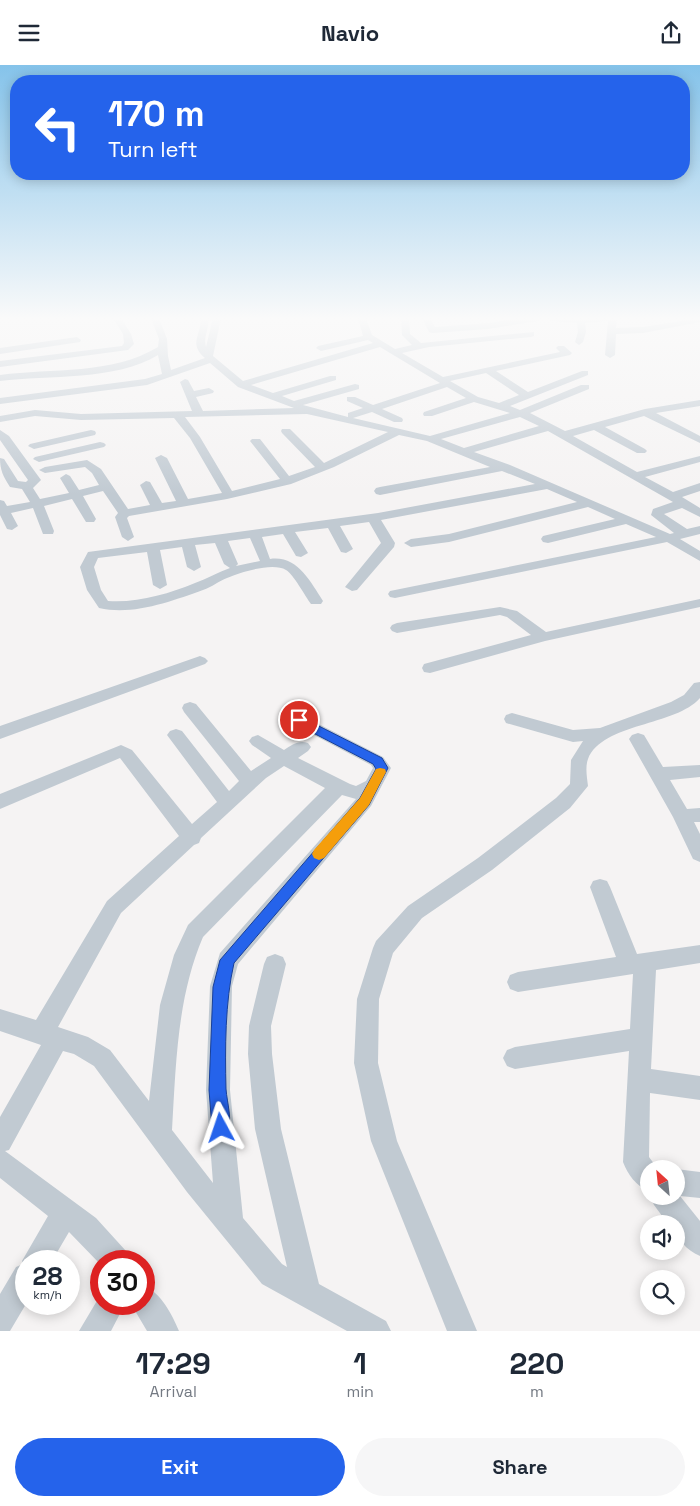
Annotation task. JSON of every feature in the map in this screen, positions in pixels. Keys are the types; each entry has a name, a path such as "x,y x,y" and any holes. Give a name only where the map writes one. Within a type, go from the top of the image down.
{"street":[{"path":"0,401 130,385 163,377"},
{"path":"232,377 241,385 272,395 309,411"},
{"path":"241,385 268,377"},
{"path":"436,377 474,399 521,413 549,427 700,513"},
{"path":"352,415 463,377"},
{"path":"499,377 527,396"},
{"path":"499,407 575,377"},
{"path":"272,395 333,378"},
{"path":"185,382 199,414"},
{"path":"293,404 355,387"},
{"path":"430,439 521,413 585,387"},
{"path":"190,395 209,391"},
{"path":"351,399 399,426 548,485 669,539 700,557"},
{"path":"428,414 474,399"},
{"path":"564,435 645,412 700,403"},
{"path":"0,419 35,413 80,417 309,411 399,426"},
{"path":"645,412 700,440"},
{"path":"177,415 195,437 228,494"},
{"path":"39,459 103,449 80,417"},
{"path":"608,423 638,439"},
{"path":"128,537 121,517 125,513 184,503 287,481 322,468 399,426"},
{"path":"595,426 641,451"},
{"path":"463,452 549,427"},
{"path":"286,431 322,468"},
{"path":"0,433 9,442 35,480 28,486 14,484 0,461"},
{"path":"34,446 91,433"},
{"path":"256,441 287,481"},
{"path":"160,458 184,503"},
{"path":"635,476 700,459"},
{"path":"45,470 87,463 97,471 125,513"},
{"path":"316,601 293,568 278,562 244,568 222,575 201,586 160,600 122,606 104,605 94,590 87,567 93,555 374,517 412,498 506,467"},
{"path":"66,478 74,495 90,519"},
{"path":"146,485 158,508"},
{"path":"380,491 412,498 548,485"},
{"path":"28,486 48,531"},
{"path":"12,526 2,509 37,505 106,487"},
{"path":"671,497 700,487"},
{"path":"411,543 449,538 588,503"},
{"path":"683,503 661,510 657,512 657,515 685,534"},
{"path":"352,587 388,547 388,543 374,517"},
{"path":"548,539 626,520"},
{"path":"332,523 346,549"},
{"path":"286,529 301,553"},
{"path":"395,594 669,539 700,530"},
{"path":"254,533 264,558"},
{"path":"220,538 231,564"},
{"path":"188,543 194,567"},
{"path":"153,547 160,585"},
{"path":"430,668 542,637 700,603"},
{"path":"397,629 500,611 512,614 542,637"},
{"path":"0,733 200,661"},
{"path":"512,719 573,736 603,734 690,699 700,687"},
{"path":"190,708 250,782"},
{"path":"230,1224 218,1090 221,987 228,960 365,801 382,768 378,761 299,720"},
{"path":"462,1331 384,1141 366,1063 368,999 384,948 415,912 485,864 563,803 579,785 578,768 582,752 603,734"},
{"path":"176,735 227,802"},
{"path":"638,739 658,774 691,816 700,854"},
{"path":"258,741 284,758 338,787 357,793 374,786"},
{"path":"0,1141 114,907 192,838 227,802 260,773 302,747"},
{"path":"0,802 121,751 126,754 192,838"},
{"path":"658,774 700,771"},
{"path":"159,1134 170,1012 183,953 195,931 338,787"},
{"path":"600,887 637,964 641,1037 636,1162 640,1167"},
{"path":"518,982 700,955"},
{"path":"275,964 260,1026 262,1071 268,1129 307,1293"},
{"path":"0,1020 80,1045 102,1058 230,1224 272,1273 376,1331"},
{"path":"515,1058 641,1037"},
{"path":"639,1079 700,1088"},
{"path":"0,1162 86,1228 106,1250"},
{"path":"685,1183 700,1185"},
{"path":"670,1205 700,1242"},
{"path":"43,1250 66,1212"},
{"path":"0,1321 15,1296"},
{"path":"94,1331 104,1315"},
{"path":"154,1315 164,1331"}],"slow traffic":[{"path":"319,854 365,801 380,772"}],"route":[{"path":"221,1128 218,1090 221,987 228,960 256,925 365,801 382,768 378,761 343,741 299,720"}]}
